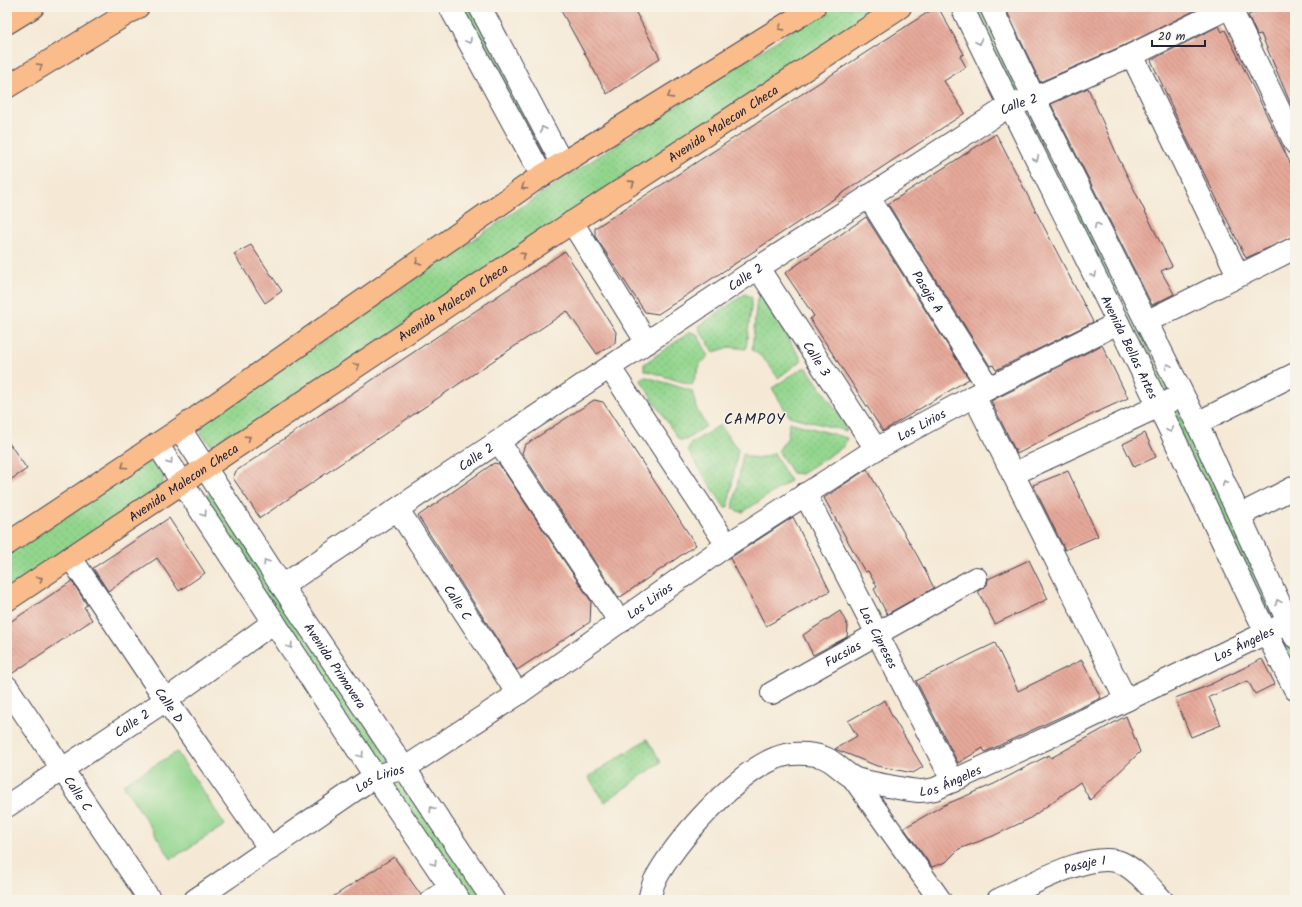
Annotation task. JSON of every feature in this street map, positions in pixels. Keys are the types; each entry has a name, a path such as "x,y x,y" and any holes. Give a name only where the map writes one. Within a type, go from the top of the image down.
{"main road":[{"path":"7,23 33,7"},
{"path":"7,87 138,7"},
{"path":"7,544 180,429 542,176 814,7"},
{"name":"Avenida Malecon Checa","path":"7,600 572,222 900,7"}],"street":[{"path":"450,7 542,176"},
{"path":"480,7 562,163"},
{"name":"Avenida Bellas Artes","path":"962,7 1009,106 1159,407 1265,633 1295,689"},
{"name":"Avenida Bellas Artes","path":"991,7 1034,98 1197,423 1292,626"},
{"path":"1230,7 1295,143"},
{"name":"Calle 2","path":"282,586 398,510 758,268 1009,106 1034,98 1132,55 1230,7"},
{"path":"1132,55 1238,275"},
{"name":"Pasaje A","path":"868,196 981,392 1013,474 1126,700"},
{"path":"572,222 647,343"},
{"path":"1146,322 1295,248"},
{"name":"Calle 3","path":"758,268 876,448"},
{"name":"Los Lirios","path":"195,900 375,776 405,768 518,694 727,544 876,448 981,392 1118,323"},
{"path":"610,368 727,544"},
{"path":"1197,423 1295,374"},
{"path":"1013,474 1183,395"},
{"name":"Avenida Primavera","path":"180,429 282,586 493,900"},
{"path":"499,442 620,622"},
{"name":"Avenida Primavera","path":"157,444 183,481 375,776 455,894"},
{"path":"1240,515 1295,487"},
{"name":"Los Cipreses","path":"805,494 876,635 953,781"},
{"name":"Calle C","path":"398,510 518,694"},
{"name":"Calle D","path":"71,558 166,700 270,849"},
{"name":"Fucsias","path":"772,694 976,578"},
{"name":"Calle 2","path":"7,806 166,700 274,622"},
{"name":"Los Ángeles","path":"854,779 919,791 935,789 1265,633 1292,626"},
{"name":"Calle C","path":"7,687 150,900"},
{"path":"648,900 654,881 668,858 687,835 740,780 758,767 777,758 796,754 816,756 837,764 854,779 940,900"},
{"name":"Pasaje 1","path":"998,900 1073,865 1106,861 1120,862 1136,872 1162,900"},
{"path":"432,900 455,894"}],"green space":[{"path":"459,7 471,7 544,148 536,145"},
{"path":"829,7 888,7 219,447 210,444 201,433 203,420 324,341 548,189"},
{"path":"970,7 984,7 1024,91 1018,97"},
{"path":"1033,115 1284,622 1271,623 1027,116"},
{"path":"745,294 752,299 746,349 730,347 714,352 700,331 699,326"},
{"path":"761,296 802,360 778,378 763,359 752,350 757,298"},
{"path":"690,332 697,334 709,356 701,363 692,385 644,370 644,364"},
{"path":"803,368 807,368 847,426 846,431 789,416 772,388"},
{"path":"647,377 692,391 697,410 706,426 686,440 679,440 641,381 642,378"},
{"path":"789,422 847,438 844,446 801,474 792,473 778,451 788,437"},
{"path":"720,425 738,450 728,507 725,508 688,451 690,444"},
{"path":"774,453 790,481 743,512 736,511 733,508 743,454 758,458"},
{"path":"153,462 164,478 162,487 7,591 7,551 140,463"},
{"path":"212,492 484,900 467,900 201,499"},
{"path":"1290,644 1295,646 1295,673 1283,650 1285,645"},
{"path":"647,739 661,762 605,802 588,777"},
{"path":"177,752 225,825 171,859 123,784"}],"building":[{"path":"559,7 633,7 660,58 607,94"},
{"path":"938,7 964,54 960,56 966,67 944,81 965,113 658,314 645,312 595,236 595,228"},
{"path":"1005,7 1202,7 1127,44 1040,82"},
{"path":"1271,7 1295,7 1295,114 1261,34 1257,35 1248,15"},
{"path":"1219,26 1222,32 1225,30 1295,173 1295,236 1246,258 1182,129 1151,60"},
{"path":"1088,88 1118,157 1172,266 1161,271 1174,294 1152,305 1051,104"},
{"path":"996,134 1093,322 996,370 993,365 990,366 888,204"},
{"path":"866,217 969,379 883,431 810,319 814,316 785,273"},
{"path":"251,245 282,291 265,303 234,254"},
{"path":"565,251 616,332 615,343 597,354 567,311 260,518 233,478 236,471"},
{"path":"1102,345 1128,398 1093,414 1017,454 991,401"},
{"path":"594,400 603,402 696,545 619,598 522,453 525,445"},
{"path":"1145,433 1156,457 1134,467 1123,444"},
{"path":"7,440 27,469 7,482"},
{"path":"494,463 499,464 591,601 590,622 517,670 418,516"},
{"path":"867,469 918,557 934,588 887,614 874,589 877,587 868,571 865,572 824,498"},
{"path":"1068,471 1098,536 1065,550 1033,485"},
{"path":"793,517 830,591 766,626 730,558"},
{"path":"169,518 205,573 179,591 157,558 108,591 93,568"},
{"path":"1029,560 1048,599 995,624 978,591 987,585 988,579"},
{"path":"72,581 87,605 84,607 92,620 10,675 7,675 7,624"},
{"path":"840,611 848,626 847,637 813,655 803,635"},
{"path":"995,643 1018,691 1082,660 1101,698 985,752 983,748 958,763 916,681"},
{"path":"1262,659 1275,684 1255,694 1248,681 1209,697 1221,725 1191,737 1175,698 1205,687"},
{"path":"885,700 892,716 923,767 913,773 877,766 835,749 857,736 848,721"},
{"path":"1126,716 1140,752 1090,800 1080,782 1029,819 993,836 959,849 946,862 932,867 904,828 942,806 994,784 1049,755 1051,758"},
{"path":"394,857 421,895 420,900 328,900"}],"district":[{"name":"CAMPOY","path":"755,419"}]}
